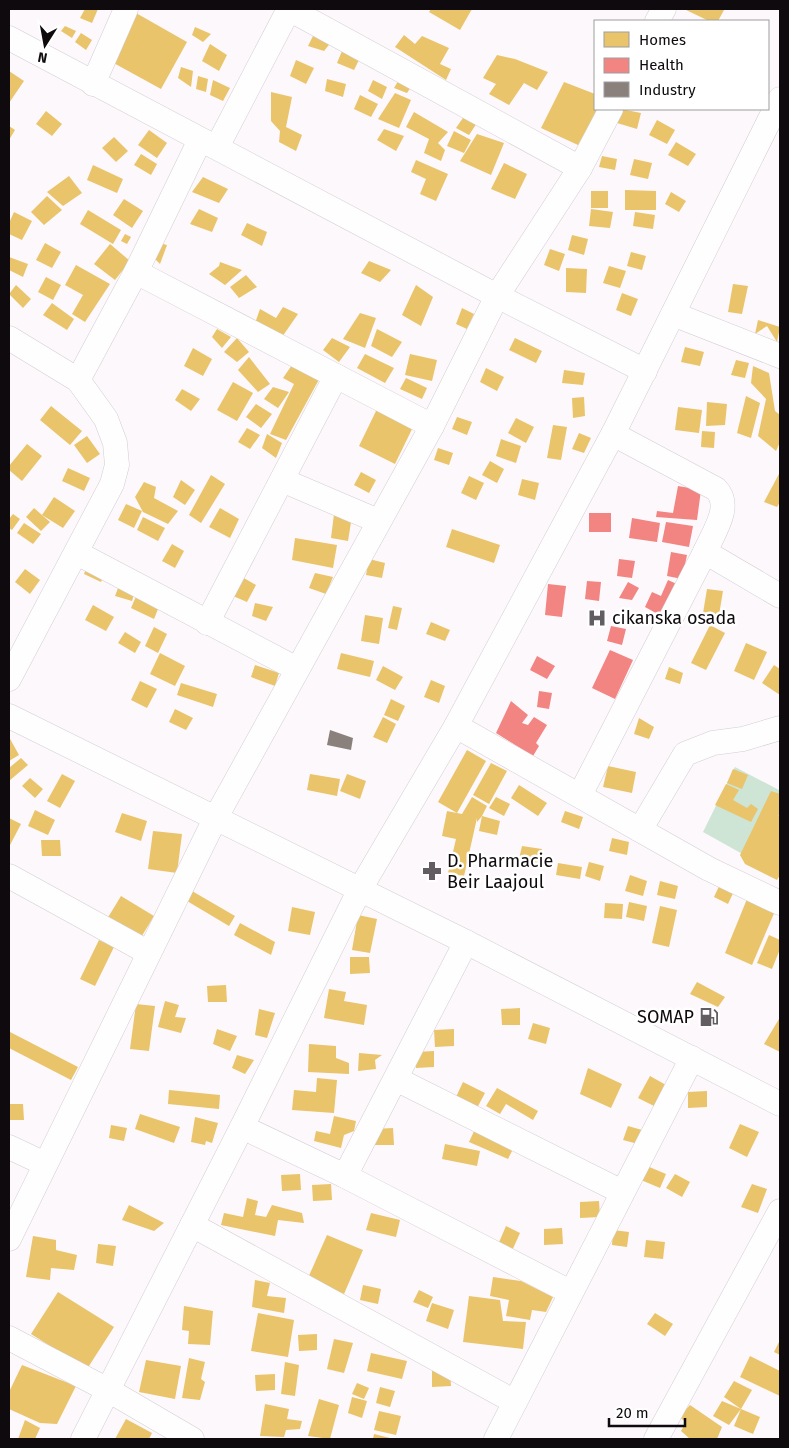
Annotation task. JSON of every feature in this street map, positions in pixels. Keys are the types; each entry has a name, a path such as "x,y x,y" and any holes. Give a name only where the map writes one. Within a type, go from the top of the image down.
{"street":[{"path":"93,84 126,9"},
{"path":"78,380 208,143 289,9 580,168"},
{"path":"658,20 664,9"},
{"path":"9,38 496,296 645,370"},
{"path":"83,1439 242,1127 359,891 456,726 613,434 780,99"},
{"path":"9,1239 215,819 432,426 496,296 580,168 610,110"},
{"path":"136,272 432,426"},
{"path":"673,314 780,356"},
{"path":"9,679 112,484 117,465 114,442 106,419 78,380 12,347"},
{"path":"207,623 336,376"},
{"path":"580,796 705,552 724,507 722,495 706,483 613,434"},
{"path":"282,480 378,521"},
{"path":"705,552 780,596"},
{"path":"77,553 297,669"},
{"path":"9,716 359,891 466,942 780,1104"},
{"path":"456,726 709,869 780,903"},
{"path":"640,830 685,754 713,743 744,739 780,728"},
{"path":"9,876 149,952"},
{"path":"344,1176 466,942"},
{"path":"496,1439 692,1058"},
{"path":"396,1079 622,1192"},
{"path":"242,1127 344,1176 570,1292"},
{"path":"9,1147 45,1164"},
{"path":"656,1439 780,1211"},
{"path":"192,1225 515,1402"},
{"path":"9,1338 108,1390 192,1439"}],"green space":[{"path":"735,767 779,790 780,788 780,875 703,832"}],"building: Homes":[{"path":"85,9 98,9 92,23 80,18"},
{"path":"431,9 472,9 460,30 429,12"},
{"path":"684,9 724,10 719,20 707,20"},
{"path":"136,13 187,42 161,89 110,61"},
{"path":"65,26 76,31 72,38 61,31"},
{"path":"195,27 211,34 203,42 192,35"},
{"path":"81,33 92,40 86,50 75,42"},
{"path":"314,34 332,41 324,51 308,46"},
{"path":"404,35 415,44 422,36 449,48 440,64 451,69 446,80 395,47"},
{"path":"210,44 227,55 219,71 202,61"},
{"path":"342,51 359,60 354,70 337,63"},
{"path":"497,55 515,59 548,72 537,90 524,83 509,105 489,94 496,84 483,78"},
{"path":"296,60 314,68 306,84 290,76"},
{"path":"181,67 193,71 191,87 178,78"},
{"path":"9,71 24,81 9,103"},
{"path":"198,76 208,79 206,92 196,89"},
{"path":"400,78 413,84 407,93 394,88"},
{"path":"327,79 346,84 343,97 325,91"},
{"path":"213,80 230,88 223,101 210,95"},
{"path":"373,80 387,87 382,99 368,91"},
{"path":"564,82 594,94 594,110 597,110 578,145 541,128"},
{"path":"271,92 292,97 286,127 302,135 296,151 279,142 280,131 271,121"},
{"path":"395,93 411,100 399,128 378,119"},
{"path":"360,95 378,104 371,117 354,109"},
{"path":"621,110 641,113 637,129 617,123"},
{"path":"46,111 62,124 52,136 36,124"},
{"path":"414,112 448,132 438,143 445,150 441,161 424,153 429,139 406,127"},
{"path":"465,115 477,123 469,135 456,128"},
{"path":"657,120 675,130 667,144 649,135"},
{"path":"9,126 15,130 9,140"},
{"path":"384,129 404,136 396,151 377,140"},
{"path":"149,130 167,143 157,158 138,145"},
{"path":"454,131 471,140 464,153 447,146"},
{"path":"477,134 504,143 491,175 460,161"},
{"path":"114,137 128,151 116,162 102,148"},
{"path":"676,142 696,154 688,166 668,155"},
{"path":"141,154 157,164 151,175 134,165"},
{"path":"602,156 617,159 615,170 599,167"},
{"path":"634,159 652,163 648,179 630,175"},
{"path":"416,160 448,174 436,201 420,194 426,179 411,172"},
{"path":"504,163 527,174 515,199 491,189"},
{"path":"93,165 123,179 117,193 87,180"},
{"path":"69,176 82,193 63,206 47,192"},
{"path":"203,177 228,189 219,203 192,192"},
{"path":"625,190 656,191 656,210 625,210"},
{"path":"591,191 608,191 608,208 591,208"},
{"path":"671,192 686,201 679,212 665,204"},
{"path":"47,196 62,210 44,225 31,212"},
{"path":"124,199 143,211 132,228 113,215"},
{"path":"199,209 218,218 212,232 190,224"},
{"path":"591,209 613,212 610,228 589,226"},
{"path":"88,210 121,230 113,244 80,224"},
{"path":"14,212 32,221 22,240 9,234 9,223"},
{"path":"635,212 655,215 653,229 633,226"},
{"path":"247,223 267,232 262,246 241,235"},
{"path":"125,234 131,237 127,244 121,241"},
{"path":"572,235 588,239 584,255 568,250"},
{"path":"155,242 167,245 160,264 151,255"},
{"path":"45,243 61,252 52,268 36,260"},
{"path":"110,244 130,261 115,280 94,264"},
{"path":"550,249 565,254 559,271 544,265"},
{"path":"631,252 646,256 642,270 627,266"},
{"path":"9,257 28,264 23,277 9,270"},
{"path":"369,261 391,270 380,282 361,273"},
{"path":"220,262 242,270 225,285 209,274 219,266"},
{"path":"76,265 110,284 85,322 72,314 83,295 65,285"},
{"path":"609,266 626,271 620,288 603,283"},
{"path":"566,268 587,269 586,293 566,292"},
{"path":"246,275 257,287 239,298 230,287"},
{"path":"46,277 61,285 53,300 38,292"},
{"path":"733,284 748,286 742,314 728,312"},
{"path":"16,285 31,299 23,308 9,294"},
{"path":"416,285 433,297 421,326 402,315"},
{"path":"622,293 638,299 631,316 616,310"},
{"path":"52,303 74,319 67,330 43,315"},
{"path":"283,307 298,314 282,337 254,326 260,309 276,318"},
{"path":"462,308 474,314 467,329 456,324"},
{"path":"360,313 376,318 365,348 343,339"},
{"path":"758,320 780,327 777,342 767,326 755,334"},
{"path":"217,329 231,337 222,348 212,337"},
{"path":"377,329 402,342 392,357 371,346"},
{"path":"237,338 249,352 237,362 224,352"},
{"path":"332,338 350,347 339,362 323,350"},
{"path":"515,338 542,351 536,363 509,350"},
{"path":"685,347 704,352 700,366 681,362"},
{"path":"193,348 212,359 203,376 184,366"},
{"path":"365,354 394,368 385,383 357,368"},
{"path":"410,354 437,360 432,381 405,375"},
{"path":"249,357 270,384 258,392 238,370"},
{"path":"736,360 749,363 745,378 731,375"},
{"path":"292,365 322,374 286,440 270,434 294,384 283,378"},
{"path":"753,366 769,373 775,411 780,415 780,442 776,451 758,436 766,399 751,383"},
{"path":"486,368 504,377 497,391 480,382"},
{"path":"564,370 585,373 583,385 562,383"},
{"path":"406,378 427,388 422,399 400,389"},
{"path":"233,382 253,393 237,421 217,410"},
{"path":"273,387 289,392 278,408 264,399"},
{"path":"182,389 200,399 191,411 175,400"},
{"path":"746,396 760,403 751,438 737,433"},
{"path":"584,397 585,416 573,418 572,398"},
{"path":"707,402 727,404 725,425 706,426"},
{"path":"256,404 272,414 261,428 246,417"},
{"path":"51,406 82,431 70,445 40,420"},
{"path":"678,407 702,410 699,433 675,430"},
{"path":"377,409 413,427 395,464 359,446"},
{"path":"457,417 472,422 467,435 452,429"},
{"path":"516,418 534,427 526,443 508,433"},
{"path":"553,425 567,427 561,460 547,458"},
{"path":"247,428 260,435 250,449 238,442"},
{"path":"702,431 715,432 714,448 701,447"},
{"path":"579,433 591,438 584,453 572,449"},
{"path":"267,434 282,443 276,458 262,448"},
{"path":"87,436 100,454 87,463 74,445"},
{"path":"501,439 521,446 516,463 496,456"},
{"path":"27,444 42,456 22,481 9,470 9,466"},
{"path":"438,448 453,453 449,465 434,460"},
{"path":"490,461 504,469 497,483 482,475"},
{"path":"68,468 90,478 84,491 62,481"},
{"path":"361,472 376,480 369,493 354,485"},
{"path":"780,472 780,502 777,507 764,502"},
{"path":"211,475 225,484 201,523 189,515"},
{"path":"469,476 484,483 476,500 461,493"},
{"path":"522,479 539,483 535,500 518,495"},
{"path":"181,480 195,490 185,505 173,497"},
{"path":"144,482 156,487 154,498 178,511 168,524 143,512 135,497"},
{"path":"54,497 75,511 63,528 42,515"},
{"path":"126,504 142,511 134,528 118,520"},
{"path":"34,508 50,522 41,531 26,517"},
{"path":"220,508 239,519 230,538 209,527"},
{"path":"13,514 20,519 12,530 9,528 9,519"},
{"path":"334,514 352,516 348,541 331,538"},
{"path":"143,517 165,528 158,541 137,530"},
{"path":"24,523 41,534 33,544 17,533"},
{"path":"452,529 500,545 494,563 446,547"},
{"path":"295,538 337,545 333,568 292,560"},
{"path":"172,544 184,551 175,568 162,561"},
{"path":"369,559 385,563 382,578 366,575"},
{"path":"88,564 106,571 101,582 84,574"},
{"path":"25,569 40,580 30,594 15,582"},
{"path":"315,573 333,577 326,594 309,588"},
{"path":"242,577 256,585 247,602 233,596"},
{"path":"120,583 136,588 132,601 115,596"},
{"path":"707,589 723,591 718,621 702,619"},
{"path":"137,594 160,604 154,619 131,608"},
{"path":"255,603 273,607 266,621 252,616"},
{"path":"93,605 114,617 106,631 85,620"},
{"path":"393,606 402,608 397,630 388,628"},
{"path":"365,615 383,618 379,644 361,641"},
{"path":"431,622 450,630 445,641 426,634"},
{"path":"710,625 725,633 706,670 691,663"},
{"path":"154,627 167,634 158,653 145,646"},
{"path":"125,632 141,642 135,653 118,643"},
{"path":"746,643 767,652 754,680 734,671"},
{"path":"160,653 185,666 175,686 150,674"},
{"path":"341,653 374,661 370,677 337,669"},
{"path":"255,665 279,673 275,686 251,677"},
{"path":"774,665 780,669 780,695 762,683"},
{"path":"383,666 403,677 395,690 376,680"},
{"path":"669,667 683,673 680,684 665,679"},
{"path":"431,680 445,686 439,703 424,697"},
{"path":"140,681 157,689 147,708 131,700"},
{"path":"181,683 217,694 213,707 177,695"},
{"path":"391,699 405,706 398,721 384,715"},
{"path":"175,709 193,718 186,730 169,722"},
{"path":"383,717 396,724 387,743 373,737"},
{"path":"639,718 654,727 649,739 634,734"},
{"path":"9,737 19,755 9,761"},
{"path":"467,750 486,761 457,813 438,802"},
{"path":"21,758 28,765 9,781 9,768"},
{"path":"491,763 507,771 489,804 473,795"},
{"path":"608,766 636,772 632,793 603,787"},
{"path":"733,769 748,775 742,789 727,783"},
{"path":"62,774 75,781 60,808 47,801"},
{"path":"310,774 340,779 337,796 307,790"},
{"path":"347,774 366,781 360,799 340,791"},
{"path":"30,778 43,789 35,798 22,786"},
{"path":"726,784 739,790 733,800 747,808 751,804 758,809 751,822 715,805"},
{"path":"519,785 547,803 538,816 511,798"},
{"path":"771,791 780,794 780,813 778,816 780,817 780,875 777,880 745,864 740,855"},
{"path":"472,797 487,806 477,822 477,818 464,876 448,873 456,839 442,836 447,811 462,814"},
{"path":"496,797 510,804 504,816 489,808"},
{"path":"35,810 55,820 48,835 28,826"},
{"path":"565,811 583,817 579,829 561,822"},
{"path":"122,813 147,821 141,841 115,832"},
{"path":"482,816 500,821 497,835 479,831"},
{"path":"9,818 21,824 9,847"},
{"path":"153,831 182,834 177,873 148,869"},
{"path":"612,838 629,842 627,855 609,851"},
{"path":"41,840 60,840 61,856 42,856"},
{"path":"522,846 542,849 539,863 519,859"},
{"path":"589,862 604,866 600,881 585,876"},
{"path":"558,863 582,867 580,879 556,875"},
{"path":"630,875 647,881 643,896 625,891"},
{"path":"660,881 678,886 675,899 657,895"},
{"path":"721,882 735,889 728,904 714,897"},
{"path":"192,891 235,916 229,926 187,901"},
{"path":"121,896 154,916 137,944 104,924"},
{"path":"747,899 775,911 752,965 725,953"},
{"path":"629,902 647,906 644,921 626,917"},
{"path":"605,903 623,904 622,919 604,918"},
{"path":"660,906 677,910 669,947 652,943"},
{"path":"292,907 315,912 310,935 288,931"},
{"path":"358,915 377,919 370,953 352,950"},
{"path":"240,923 275,942 271,955 234,935"},
{"path":"769,935 780,940 780,949 772,969 757,963"},
{"path":"99,940 114,947 95,986 80,979"},
{"path":"350,957 369,957 370,973 350,974"},
{"path":"697,982 725,997 718,1007 690,994"},
{"path":"226,985 227,1002 208,1002 207,986"},
{"path":"329,989 346,992 344,1001 367,1005 364,1025 324,1018"},
{"path":"165,1001 179,1005 175,1017 186,1018 181,1033 158,1027"},
{"path":"136,1004 155,1006 149,1051 130,1049"},
{"path":"520,1008 520,1025 502,1025 501,1009"},
{"path":"259,1009 275,1013 267,1038 255,1035"},
{"path":"780,1020 780,1052 764,1044"},
{"path":"533,1023 550,1028 546,1044 528,1039"},
{"path":"217,1029 237,1036 230,1051 213,1044"},
{"path":"454,1029 454,1046 435,1047 434,1030"},
{"path":"10,1032 78,1067 71,1080 9,1048"},
{"path":"309,1044 336,1046 336,1058 349,1063 349,1074 308,1072"},
{"path":"434,1051 434,1067 416,1068 415,1052"},
{"path":"359,1053 382,1055 375,1060 376,1069 358,1071"},
{"path":"237,1055 254,1060 245,1074 232,1068"},
{"path":"588,1068 622,1084 611,1108 580,1094"},
{"path":"650,1076 666,1085 654,1106 638,1098"},
{"path":"317,1078 337,1080 334,1113 292,1110 294,1090 316,1092"},
{"path":"463,1082 485,1093 477,1108 456,1097"},
{"path":"497,1088 538,1111 533,1120 506,1104 500,1114 486,1106"},
{"path":"169,1090 220,1095 219,1109 168,1104"},
{"path":"707,1091 707,1107 688,1108 688,1092"},
{"path":"9,1104 23,1104 24,1120 9,1120"},
{"path":"140,1114 180,1127 174,1143 135,1129"},
{"path":"334,1116 356,1121 354,1131 344,1135 341,1148 314,1141 316,1131 330,1134"},
{"path":"195,1117 218,1123 212,1143 206,1141 205,1145 191,1142"},
{"path":"740,1124 759,1132 747,1157 729,1148"},
{"path":"111,1125 127,1128 124,1141 109,1138"},
{"path":"628,1126 642,1130 638,1144 623,1140"},
{"path":"476,1127 515,1145 508,1159 469,1142"},
{"path":"393,1128 394,1145 375,1145 374,1129"},
{"path":"445,1144 480,1151 477,1166 442,1159"},
{"path":"647,1166 666,1174 660,1188 641,1180"},
{"path":"300,1174 301,1190 282,1191 281,1175"},
{"path":"675,1174 690,1182 682,1197 666,1188"},
{"path":"331,1184 332,1200 313,1201 312,1185"},
{"path":"752,1184 767,1189 758,1213 741,1207"},
{"path":"247,1198 258,1201 255,1215 266,1217 272,1205 302,1213 304,1223 278,1220 275,1236 221,1225 224,1213 243,1217"},
{"path":"599,1201 600,1217 580,1218 580,1202"},
{"path":"129,1205 164,1223 154,1231 122,1220"},
{"path":"371,1213 400,1220 396,1237 366,1230"},
{"path":"506,1226 520,1233 511,1253 497,1247"},
{"path":"562,1228 563,1244 544,1245 544,1229"},
{"path":"613,1230 629,1232 627,1247 612,1245"},
{"path":"327,1235 363,1250 344,1294 308,1278"},
{"path":"33,1236 56,1240 56,1250 77,1255 74,1270 51,1268 50,1280 26,1277"},
{"path":"646,1240 665,1242 663,1259 644,1257"},
{"path":"98,1244 116,1246 113,1266 96,1263"},
{"path":"493,1277 521,1281 553,1297 546,1312 532,1310 530,1320 506,1316 509,1300 490,1296"},
{"path":"255,1280 270,1283 267,1296 286,1298 284,1313 252,1307"},
{"path":"363,1285 381,1289 378,1304 360,1300"},
{"path":"419,1290 433,1297 428,1308 413,1302"},
{"path":"58,1292 114,1327 87,1369 31,1334"},
{"path":"469,1296 500,1300 503,1321 526,1322 523,1349 463,1342"},
{"path":"432,1303 454,1310 448,1329 426,1321"},
{"path":"184,1306 213,1311 210,1345 188,1344 189,1331 182,1330"},
{"path":"258,1313 294,1320 288,1357 251,1351"},
{"path":"655,1313 673,1324 665,1336 647,1324"},
{"path":"317,1334 317,1350 299,1351 298,1335"},
{"path":"334,1339 353,1343 344,1373 327,1369"},
{"path":"780,1340 780,1355 774,1352"},
{"path":"371,1353 407,1361 402,1379 367,1371"},
{"path":"750,1356 780,1371 780,1396 740,1377"},
{"path":"189,1358 205,1362 201,1379 205,1382 200,1400 182,1398"},
{"path":"146,1360 181,1366 175,1399 139,1392"},
{"path":"285,1362 299,1365 295,1396 281,1394"},
{"path":"22,1365 76,1386 57,1424 40,1423 9,1409 9,1392"},
{"path":"450,1369 451,1386 432,1387 432,1370"},
{"path":"275,1374 275,1390 256,1391 255,1375"},
{"path":"734,1381 752,1390 741,1409 724,1397"},
{"path":"357,1383 369,1388 364,1399 352,1394"},
{"path":"380,1387 395,1391 390,1407 376,1403"},
{"path":"352,1397 367,1401 362,1418 348,1413"},
{"path":"319,1399 339,1405 330,1439 308,1436"},
{"path":"722,1401 741,1409 729,1425 713,1416"},
{"path":"265,1404 289,1409 287,1419 302,1421 300,1429 286,1430 284,1437 260,1436"},
{"path":"690,1405 722,1427 717,1439 690,1439 681,1431 686,1422 679,1417"},
{"path":"741,1409 760,1417 753,1434 734,1426"},
{"path":"379,1411 401,1416 396,1435 374,1430"},
{"path":"126,1419 152,1433 149,1439 115,1439"},
{"path":"25,1420 40,1428 35,1439 18,1439"},
{"path":"374,1434 394,1439 373,1439"}],"building: Health":[{"path":"678,486 701,490 697,520 656,517 657,511 673,513"},
{"path":"589,513 611,513 611,532 589,532"},
{"path":"632,518 660,523 657,542 629,538"},
{"path":"666,522 693,526 689,547 662,542"},
{"path":"671,552 687,555 682,579 667,576"},
{"path":"619,559 635,561 632,578 617,576"},
{"path":"668,580 679,585 663,617 645,607 652,592 661,596"},
{"path":"587,581 601,582 599,601 585,599"},
{"path":"628,582 639,588 632,600 619,598"},
{"path":"548,584 566,586 562,617 545,615"},
{"path":"611,626 626,629 622,645 607,641"},
{"path":"610,650 633,660 615,699 592,688"},
{"path":"537,656 555,666 547,679 530,670"},
{"path":"539,691 552,693 549,709 537,707"},
{"path":"511,701 528,715 522,723 528,725 534,717 547,725 536,743 539,746 533,756 496,733"}],"building: Industry":[{"path":"330,730 353,738 351,750 327,745"}],"place":[{"name":"cikanska osada","path":"597,618"},
{"name":"D. Pharmacie Beir Laajoul","path":"432,871"},
{"name":"SOMAP","path":"709,1017"}]}
